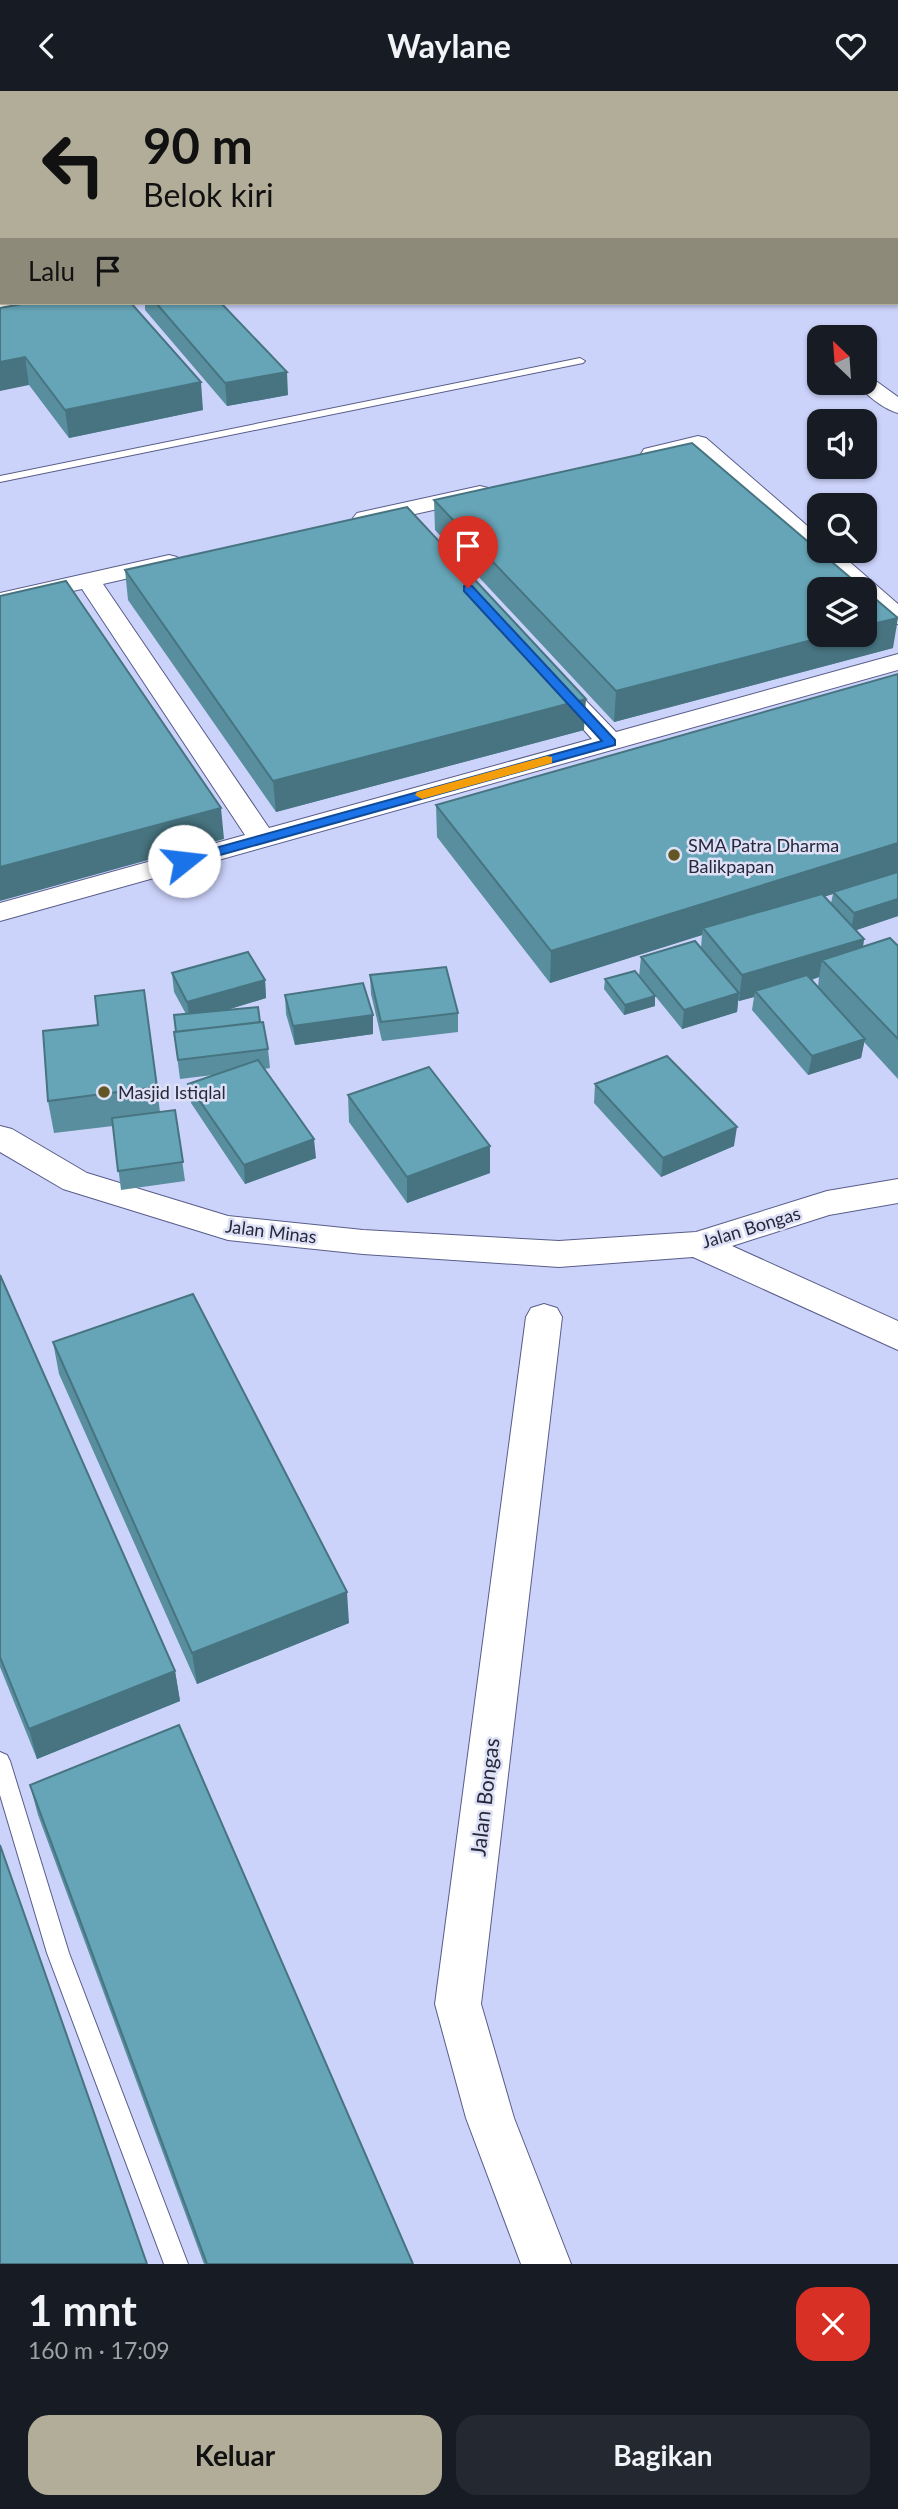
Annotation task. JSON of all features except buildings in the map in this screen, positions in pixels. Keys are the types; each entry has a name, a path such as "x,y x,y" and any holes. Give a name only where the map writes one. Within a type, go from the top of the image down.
{"street":[{"path":"877,391 898,407"},
{"path":"633,458 698,443 807,538"},
{"path":"343,523 502,488"},
{"path":"397,511 415,531"},
{"path":"0,600 195,556"},
{"path":"836,563 898,617"},
{"path":"88,580 262,839"},
{"path":"536,662 610,743"},
{"path":"0,912 898,662"},
{"name":"Jalan Minas","path":"0,1137 75,1181 228,1228 363,1242 559,1254"},
{"name":"Jalan Bongas","path":"559,1254 698,1244 827,1203 898,1191"},
{"path":"698,1244 898,1336"},
{"name":"Jalan Bongas","path":"544,1317 458,2004 490,2119 546,2264"}],"lane":[{"path":"0,479 580,361"},
{"path":"0,1761 58,1953 176,2264"}],"slow traffic":[{"path":"422,795 547,760"}],"place":[{"name":"SMA Patra Dharma Balikpapan","path":"674,855"},
{"name":"Masjid Istiqlal","path":"104,1092"}],"route":[{"path":"184,861 610,743 468,588"}]}
